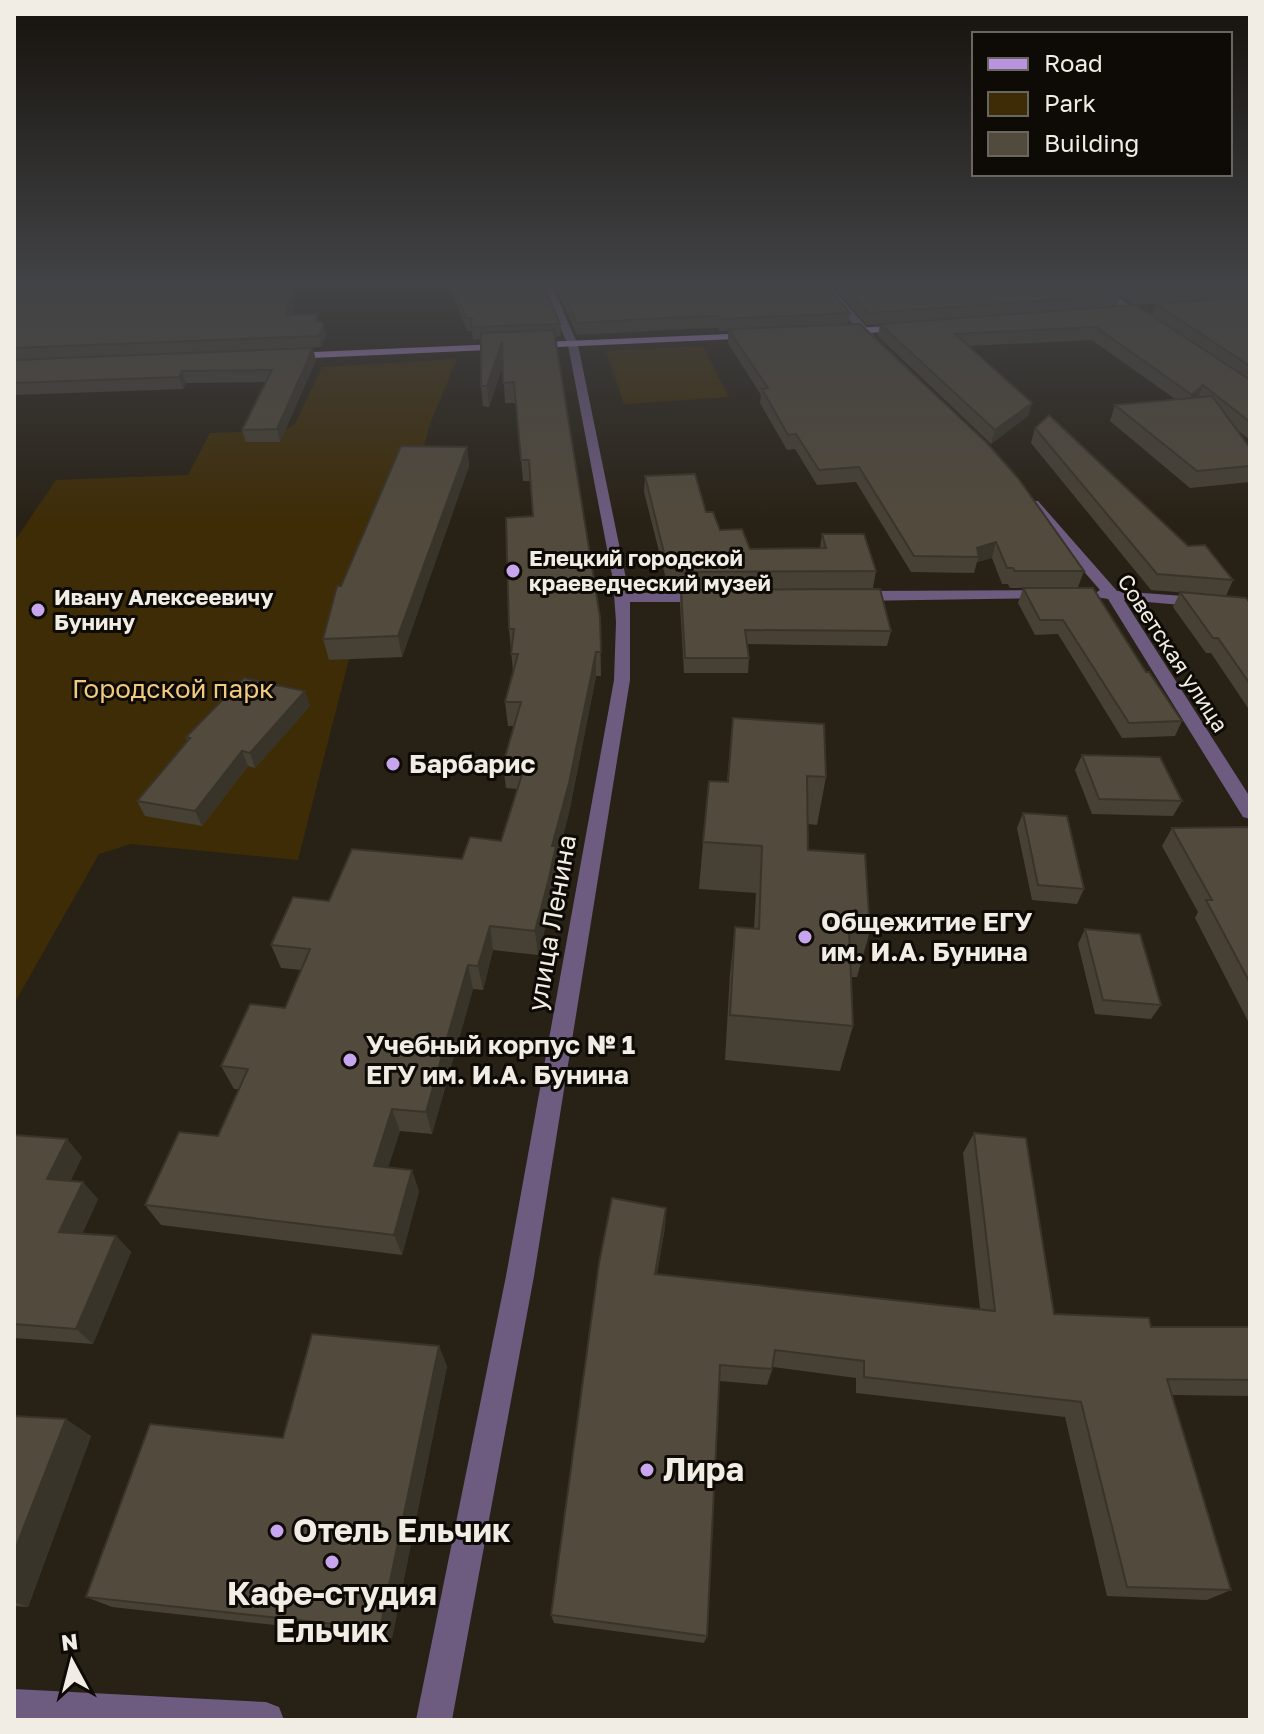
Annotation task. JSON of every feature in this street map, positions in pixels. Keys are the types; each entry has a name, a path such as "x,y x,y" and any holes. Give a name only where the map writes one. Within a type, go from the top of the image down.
{"street":[{"name":"улица Ленина","path":"434,1720 520,1276 622,680 621,598 576,362"},
{"name":"Советская улица","path":"1020,489 1112,594 1250,812"},
{"path":"843,596 1112,594 1250,606"},
{"path":"621,598 716,597"},
{"path":"14,1707 266,1720"}],"green space":[{"name":"Городской парк","path":"456,362 430,424 419,465 329,660 349,659 298,860 131,844 99,854 14,1004 14,542 56,480 188,475 210,433 285,430 295,424 322,367"},
{"path":"610,362 711,362 729,397 624,404"}],"building":[{"path":"14,362 307,362 277,429 242,430 272,370 182,371 179,377 14,383"},
{"path":"481,362 495,362 487,386 481,386"},
{"path":"502,362 559,362 600,617 601,652 596,652 535,931 490,926 478,966 468,965 426,1112 392,1109 374,1166 412,1170 394,1235 145,1205 179,1132 218,1136 248,1069 221,1066 250,1004 285,1008 310,949 271,945 293,897 329,901 352,849 462,859 470,837 501,841 525,765 503,764 521,702 505,702 518,654 511,654 514,629 509,629 506,518 533,516 529,460 521,460 514,382 503,383"},
{"path":"750,362 900,362 987,443 1018,478 1084,571 1015,571 1007,568 996,542 977,548 979,557 914,556 859,467 819,470 796,434 788,435 762,389 768,388"},
{"path":"921,362 986,362 1032,403 995,430"},
{"path":"1145,362 1223,362 1250,380 1250,422 1203,385 1192,395"},
{"path":"1212,396 1250,448 1250,466 1197,471 1115,405"},
{"path":"1049,415 1188,546 1205,545 1233,580 1157,574 1035,428"},
{"path":"401,446 467,447 398,636 323,639 337,586 341,586"},
{"path":"695,474 706,512 713,512 720,530 742,529 750,549 826,548 822,534 864,534 876,571 680,572 679,565 667,565 645,476"},
{"path":"1023,588 1093,588 1146,672 1149,672 1182,721 1129,723 1063,620 1040,620"},
{"path":"880,589 891,631 745,630 749,658 685,658 681,590"},
{"path":"1180,592 1246,598 1250,603 1250,684 1218,638 1213,638"},
{"path":"244,678 305,691 250,753 242,751 195,811 137,801 190,738 186,737"},
{"name":"Общежитие ЕГУ им. И.А. Бунина","path":"733,718 824,724 826,777 807,776 808,850 865,854 870,931 849,929 853,1026 730,1015 735,927 759,929 762,846 703,842 709,781 728,782"},
{"path":"1082,755 1160,757 1182,801 1099,799"},
{"path":"1023,813 1067,816 1084,889 1038,885"},
{"path":"1248,827 1250,983 1206,900 1212,900 1172,828"},
{"path":"1085,929 1140,934 1161,1005 1103,1000"},
{"path":"974,1133 1026,1138 1054,1314 1149,1318 1151,1327 1250,1327 1250,1380 1167,1379 1231,1590 1127,1587 1081,1402 864,1377 864,1361 775,1350 772,1369 720,1365 707,1636 551,1615 599,1263 612,1198 666,1208 655,1274 995,1311"},
{"path":"14,1135 67,1139 47,1179 83,1182 59,1232 116,1236 76,1329 14,1324"},
{"name":"Отель Ельчик","path":"312,1334 439,1346 380,1629 86,1597 150,1424 283,1438"},
{"path":"14,1416 66,1419 14,1552"}],"place":[{"name":"Елецкий городской краеведческий музей","path":"513,571"},
{"name":"Ивану Алексеевичу Бунину","path":"38,610"},
{"name":"Барбарис","path":"393,764"},
{"name":"Общежитие ЕГУ им. И.А. Бунина","path":"805,937"},
{"name":"Учебный корпус № 1 ЕГУ им. И.А. Бунина","path":"350,1060"},
{"name":"Лира","path":"647,1470"},
{"name":"Отель Ельчик","path":"277,1531"},
{"name":"Кафе-студия Ельчик","path":"332,1562"}]}
